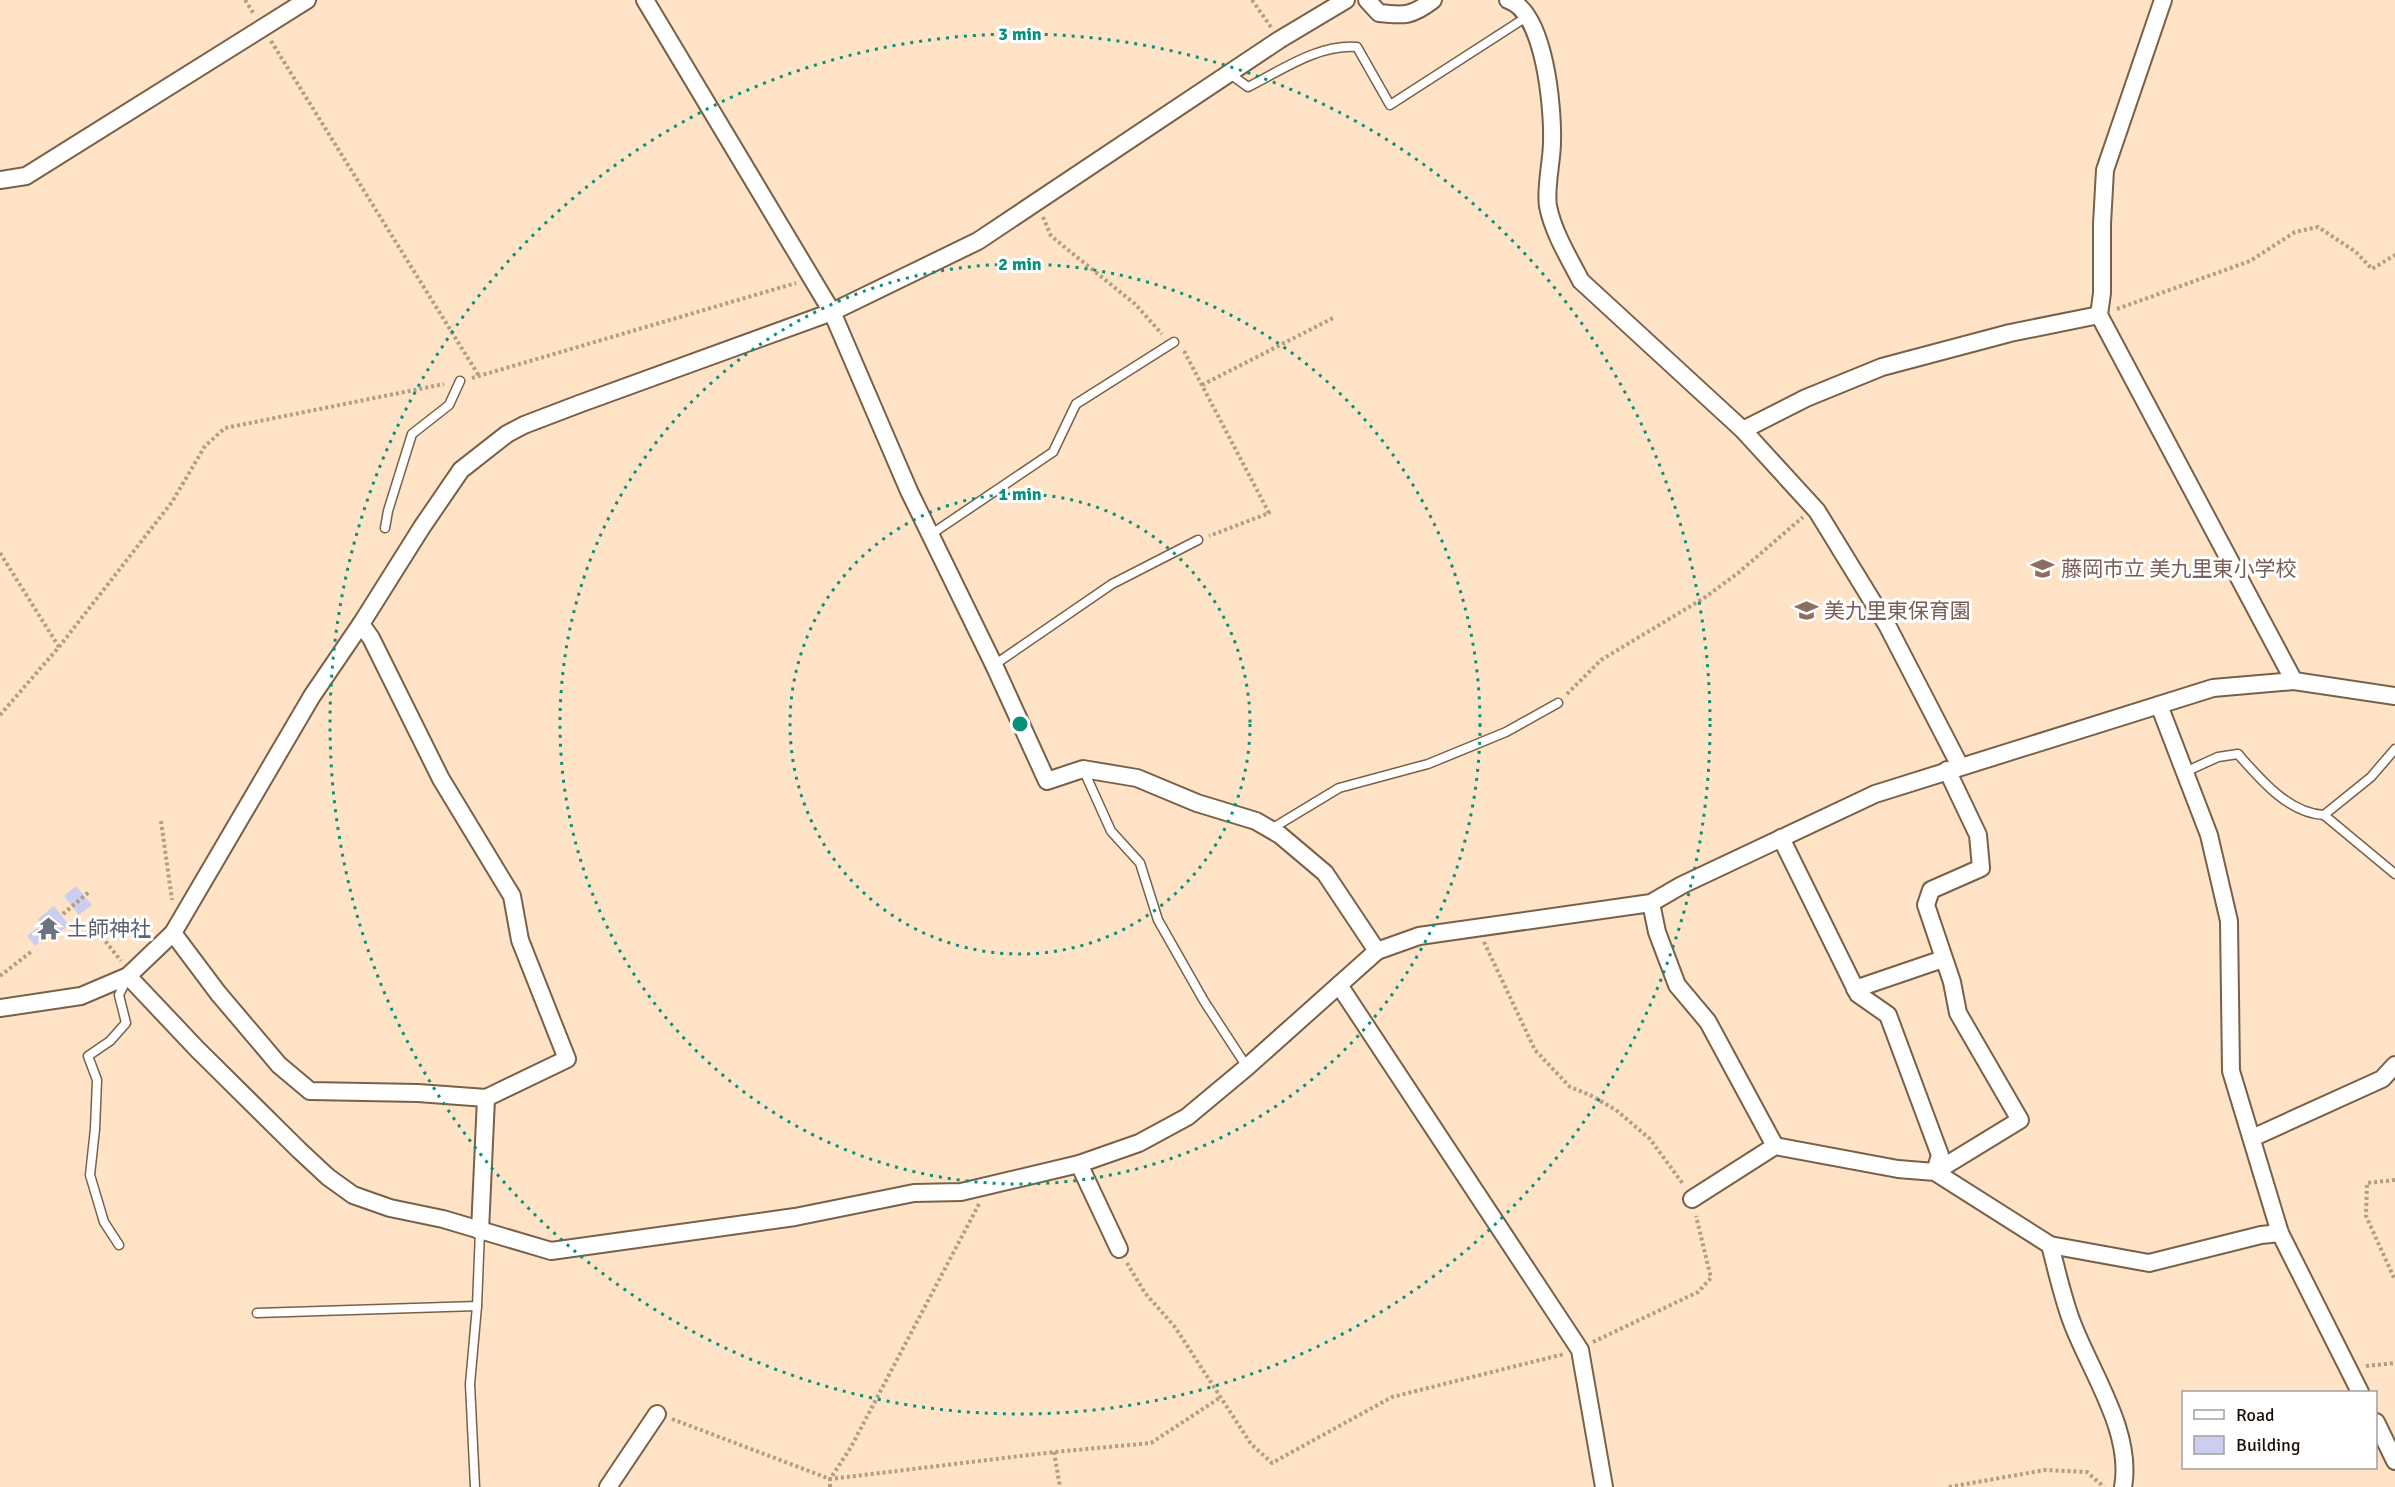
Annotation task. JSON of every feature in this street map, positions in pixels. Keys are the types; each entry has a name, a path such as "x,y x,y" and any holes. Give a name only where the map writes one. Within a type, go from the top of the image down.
{"street":[{"path":"0,180 26,176 307,0"},
{"path":"645,0 832,312 882,432 1047,781 1083,769 1137,778 1197,803 1256,821 1271,829 1325,873 1377,951"},
{"path":"0,1008 81,996 128,976 175,930 312,696 362,624 422,527 461,470 507,434 579,404 832,312 978,241 1279,40 1346,0"},
{"path":"1367,0 1379,13 1403,16 1421,9 1433,0"},
{"path":"1508,0 1528,16 1541,49 1549,94 1552,140 1548,205 1564,249 1581,281 1743,430 1814,507 1887,625 1954,768 1978,835 1981,868 1931,890 1926,905 1952,982 1958,1013 2020,1120 1935,1172"},
{"path":"2163,0 2105,170 2102,293 2099,315 2294,681"},
{"path":"1743,430 1806,398 1882,367 2010,333 2099,315"},
{"path":"175,930 218,993 279,1065 310,1091 418,1093 486,1098 567,1059 520,940 512,896 441,779 362,624"},
{"path":"128,976 197,1049 328,1178 353,1195 390,1208 443,1219 551,1251 795,1217 914,1193 960,1192 1079,1164 1139,1143 1187,1117 1247,1067 1377,951 1419,936 1651,903 1875,794 2213,688 2294,681 2395,696"},
{"path":"2159,705 2209,835 2229,921 2231,1071 2280,1233 2360,1391"},
{"path":"1781,838 1858,994 1888,1015 1940,1155 1935,1172"},
{"path":"1651,903 1657,932 1677,985 1708,1023 1775,1146"},
{"path":"1855,989 1943,959"},
{"path":"1339,985 1580,1350 1604,1487"},
{"path":"2252,1138 2382,1079 2395,1065"},
{"path":"480,1231 486,1098"},
{"path":"1692,1199 1775,1146 1898,1168 1935,1172 2050,1245 2149,1263 2261,1235 2280,1233"},
{"path":"1079,1164 1119,1249"},
{"path":"2050,1245 2072,1323 2121,1435 2125,1475 2123,1487"},
{"path":"608,1487 657,1414"},
{"path":"2377,1424 2395,1461"}],"lane":[{"path":"1230,74 1248,87 1327,48 1357,47 1390,105 1528,16"},
{"path":"930,535 1053,452 1076,404 1174,342"},
{"path":"385,528 388,511 412,434 449,405 460,381"},
{"path":"994,665 1112,584 1198,540"},
{"path":"1271,829 1339,788 1428,764 1506,732 1558,703"},
{"path":"2324,815 2371,777 2395,749"},
{"path":"2185,772 2218,757 2238,754 2262,781 2290,804 2324,815 2395,874"},
{"path":"1083,769 1111,831 1140,863 1158,920 1204,1001 1247,1067"},
{"path":"119,1245 104,1222 90,1175 97,1080 88,1056 110,1041 126,1023 119,995 128,976"},
{"path":"476,1487 470,1384 477,1306 480,1231"},
{"path":"257,1313 477,1306"}],"path":[{"path":"1252,0 1279,40"},
{"path":"262,27 479,376"},
{"path":"1037,202 1051,236 1135,304 1166,338 1181,345 1269,513 1198,540"},
{"path":"2099,315 2250,261 2295,232 2318,227 2356,252 2372,268 2395,255"},
{"path":"0,715 59,646 172,502 205,446 225,428 460,381 811,279"},
{"path":"1202,385 1333,318"},
{"path":"1558,703 1601,660 1704,598 1738,573 1814,507"},
{"path":"0,553 59,646"},
{"path":"161,821 175,930"},
{"path":"63,914 89,892"},
{"path":"1119,1249 1145,1293 1174,1327 1251,1444 1272,1463 1392,1397 1580,1350 1698,1292 1711,1278 1692,1199 1650,1139 1616,1110 1570,1087 1535,1050 1477,927"},
{"path":"98,932 117,956"},
{"path":"0,976 32,951"},
{"path":"2395,1180 2367,1183 2366,1216 2395,1280"},
{"path":"830,1487 830,1479 851,1447 989,1185"},
{"path":"2348,1368 2395,1363"},
{"path":"657,1414 830,1479 1054,1452 1151,1443 1221,1397"},
{"path":"1054,1452 1060,1487"},
{"path":"1948,1487 2045,1470 2087,1472 2104,1487"}],"building":[{"path":"76,886 92,905 79,915 64,896"},
{"name":"土師神社","path":"54,906 69,925 53,937 50,933 35,946 27,936 42,924 38,919"}],"place":[{"name":"藤岡市立 美九里東小学校","path":"2043,569"},
{"name":"美九里東保育園","path":"1806,611"},
{"name":"土師神社","path":"49,929"}]}
